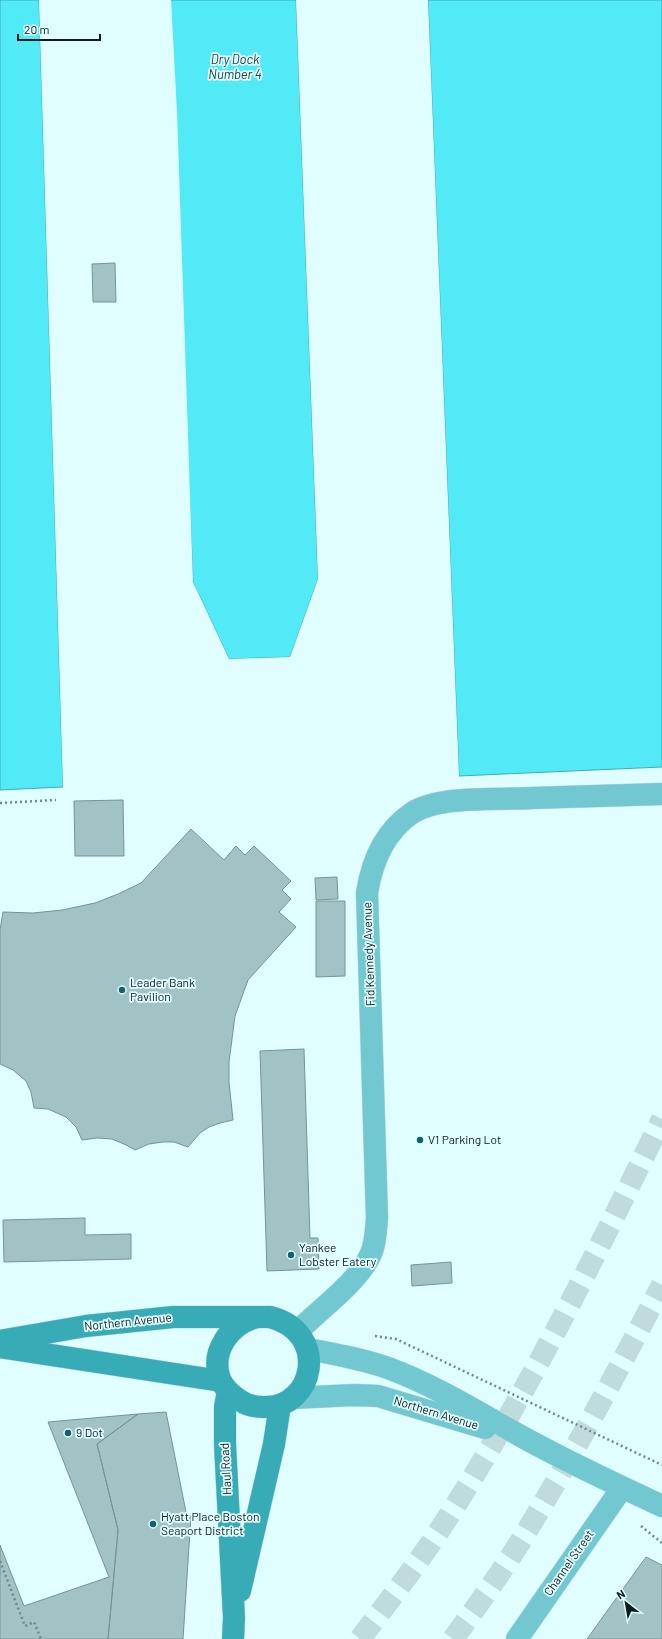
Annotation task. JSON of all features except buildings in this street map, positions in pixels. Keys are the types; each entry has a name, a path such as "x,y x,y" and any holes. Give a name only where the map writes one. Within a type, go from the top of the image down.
{"main road":[{"name":"Northern Avenue","path":"0,1340 86,1326 173,1317 270,1317 290,1324 303,1340"},
{"name":"Northern Avenue","path":"224,1386 218,1365 222,1343 228,1334 237,1326 246,1320 257,1317"},
{"path":"286,1401 302,1388 308,1376 310,1363 303,1340"},
{"name":"Northern Avenue","path":"0,1347 224,1386 243,1403 255,1407 268,1408 286,1401"},
{"name":"Haul Road","path":"224,1386 224,1444 233,1628"},
{"name":"Haul Road","path":"233,1628 274,1444 286,1401"}],"street":[{"name":"Fid Kennedy Avenue","path":"303,1340 314,1314 343,1290 366,1262 372,1250 376,1234 377,1210 367,904 370,877 374,861 381,848 391,834 412,814 424,807 439,803 475,800 662,794"},
{"name":"Northern Avenue","path":"303,1340 350,1357 387,1368 424,1384 530,1441 622,1488 662,1506"},
{"name":"Northern Avenue","path":"286,1401 354,1396 378,1396 530,1441"},
{"name":"Channel Street","path":"517,1639 622,1488"}],"path":[{"path":"0,803 56,800"},
{"path":"0,1561 25,1626 34,1622 41,1639"}],"water":[{"path":"0,0 39,0 63,787 0,790"},
{"name":"Dry Dock Number 4","path":"169,0 296,0 318,579 290,657 229,659 193,582"},
{"path":"428,0 662,0 662,767 459,776"}],"pier":[{"path":"39,0 41,0 65,787 63,787"},
{"path":"167,0 171,0 177,112 193,582 229,659 290,657 318,579 296,0 298,0 320,579 290,659 228,661 191,582"},
{"path":"426,0 428,0 459,776 457,776"}],"tunnel":[{"path":"360,1639 440,1530 508,1418 562,1320 662,1119"},
{"path":"453,1639 508,1561 525,1534 596,1411 662,1285"}],"place":[{"name":"Leader Bank Pavilion","path":"122,990"},
{"name":"V1 Parking Lot","path":"420,1140"},
{"name":"Yankee Lobster Eatery","path":"291,1255"},
{"name":"9 Dot","path":"68,1433"},
{"name":"Hyatt Place Boston Seaport District","path":"153,1524"}]}
